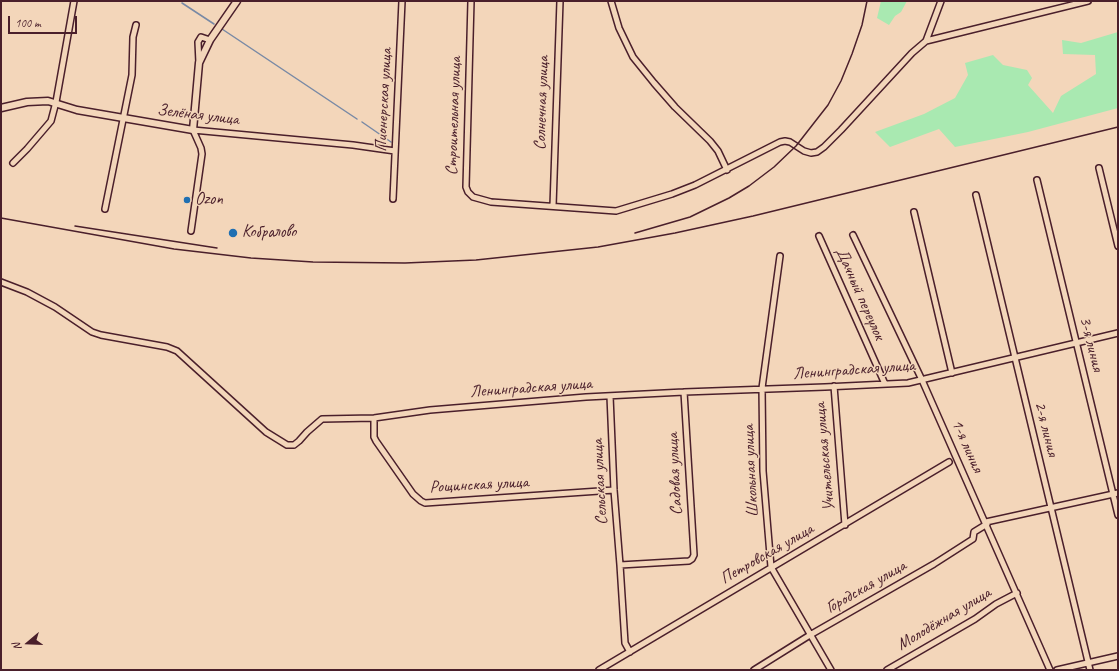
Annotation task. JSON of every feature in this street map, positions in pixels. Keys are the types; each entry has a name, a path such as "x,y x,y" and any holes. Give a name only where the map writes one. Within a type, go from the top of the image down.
{"street":[{"path":"13,163 27,149 51,120 56,102 74,1"},
{"path":"199,63 210,40 237,1"},
{"name":"Пионерская улица","path":"394,199 402,1"},
{"name":"Строительная улица","path":"471,1 466,187 473,197 491,202 616,211 672,194 727,170 770,147 785,141 790,142 804,151 811,153 817,152 846,125 912,53 926,41"},
{"name":"Солнечная улица","path":"553,206 560,1"},
{"path":"611,1 619,28 633,57 675,107 710,141 718,151 727,170"},
{"path":"926,41 941,1"},
{"path":"926,41 1088,1"},
{"path":"105,209 132,75 133,37 136,25"},
{"path":"191,231 202,154 193,130 199,63 198,42 201,37 210,40"},
{"name":"Зелёная улица","path":"1,108 40,100 56,102 77,110 193,130 353,145 395,151"},
{"path":"1099,168 1118,246"},
{"name":"3-я линия","path":"1037,180 1116,494 1118,515"},
{"name":"2-я линия","path":"976,195 1090,670"},
{"path":"914,212 952,373"},
{"name":"1-я линия","path":"853,235 922,380 1050,670"},
{"name":"Дачный переулок","path":"819,236 885,384"},
{"name":"Школьная улица","path":"780,256 762,388 763,471 771,567 831,670"},
{"name":"Ленинградская улица","path":"1,282 27,292 54,307 92,332 167,347 177,352 188,360 266,432 287,445 294,445 322,419 374,418 438,409 610,396 762,388 908,383 1118,333"},
{"name":"Учительская улица","path":"834,386 845,525"},
{"name":"Садовая улица","path":"620,565 689,561 693,557 684,392"},
{"name":"Сельская улица","path":"610,396 614,490 625,643 630,652"},
{"name":"Рощинская улица","path":"374,418 374,437 413,494 425,503 614,490"},
{"name":"Петровская улица","path":"599,670 949,462"},
{"path":"986,523 1051,507 1116,494"},
{"name":"Городская улица","path":"754,670 810,635 934,564 973,539 974,532 986,523"},
{"name":"Молодёжная улица","path":"887,670 975,619 996,604 1017,593"},
{"path":"1057,670 1118,656"}],"green space":[{"path":"881,1 907,1 901,12 895,16 889,25 877,18"},
{"path":"1118,32 1118,108 1028,132 955,147 939,129 890,147 875,132 924,114 955,98 968,75 965,63 993,55 1003,65 1027,70 1032,78 1028,85 1053,113 1061,96 1096,74 1095,55 1063,54 1062,40 1081,43"}],"waterway":[{"path":"182,3 214,24"},
{"path":"222,29 357,119"},
{"path":"362,122 391,142"}],"railway":[{"path":"635,233 690,217 729,198 749,186 774,167 796,146 828,105 841,81 862,25 867,1"},
{"path":"1,218 174,249 251,258 313,262 405,263 476,260 598,247 675,233 753,216 1118,127"},
{"path":"75,226 217,248"}],"place":[{"name":"Ozon","path":"187,200"},
{"name":"Кобралово","path":"233,233"}]}
